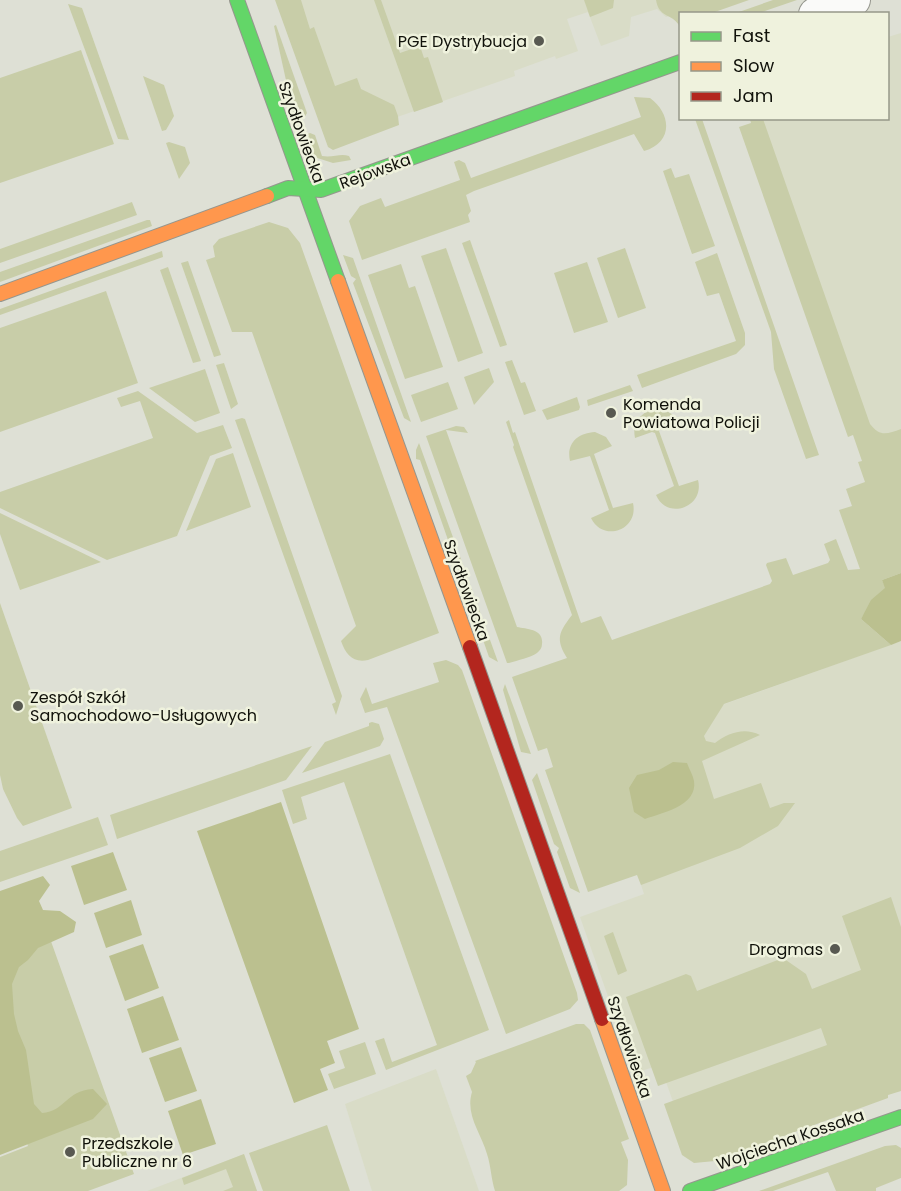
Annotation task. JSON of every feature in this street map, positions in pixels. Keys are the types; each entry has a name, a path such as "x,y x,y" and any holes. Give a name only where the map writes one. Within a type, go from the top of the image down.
{"street":[{"name":"Szydłowiecka","path":"237,0 663,1191"},
{"path":"821,12 854,0"},
{"name":"Rejowska","path":"0,294 288,188 321,190 679,63"},
{"name":"Wojciecha Kossaka","path":"690,1191 901,1117"}],"shaded area":[{"path":"284,0 734,0 666,17 657,9 631,17 629,36 601,46 588,12 567,19 578,51 556,59 555,56 514,71 515,76 334,139"},
{"path":"901,33 901,439 867,451 750,120 889,120 889,37"},
{"path":"901,641 901,1090 721,1156 689,1147 660,1065 635,1073 580,917 644,894 596,750"},
{"path":"436,1069 479,1191 372,1191 345,1104"},
{"name":"Przedszkole Publiczne nr 6","path":"244,1154 257,1191 147,1191"}],"green space":[{"path":"275,0 301,0 310,29 314,27 335,86 357,78 361,89 394,105 399,125 333,150 328,147"},
{"path":"374,0 381,0 400,53 420,46 424,58 428,57 443,102 414,112"},
{"path":"584,0 614,0 613,8 590,17"},
{"path":"656,0 749,0 715,12 679,12 679,25 662,13"},
{"path":"773,0 797,0 762,12 739,12"},
{"path":"68,4 82,8 129,140 118,139"},
{"path":"276,25 307,113 304,118 295,121 274,26"},
{"path":"81,50 114,144 0,183 0,78"},
{"path":"143,76 164,85 174,116 166,130 162,131"},
{"path":"634,97 650,98 662,112 666,127 664,135 653,147 644,151 634,134 474,191 466,195 471,211 468,215 470,222 362,260 349,221 360,206 381,198 385,207 460,180 454,162 459,160 465,163 471,178 641,117"},
{"path":"695,120 702,120 819,455 806,459 774,369 771,332"},
{"path":"750,120 763,120 870,424 881,433 901,429 901,573 882,580 886,588 875,598 861,619 891,645 724,704 704,736 706,741 715,743 736,732 748,731 760,735 702,761 714,799 761,783 770,808 784,803 795,803 778,826 740,848 641,885 637,875 588,892 545,770 553,767 547,748 538,751 512,677 567,658 561,646 560,636 572,615 506,422 509,420 513,433 515,432 581,623 601,616 612,640 770,584 772,581 767,563 786,558 793,575 828,563 830,560 824,544 836,539 848,570 860,569 839,510 852,506 846,489 865,482 858,462 862,461 853,435 848,437 739,127 751,123"},
{"path":"310,133 315,135 322,156 346,155 351,160 333,163 311,156 301,137"},
{"path":"166,143 185,147 190,163 179,179"},
{"path":"671,168 675,178 689,174 715,246 692,254 663,171"},
{"path":"132,202 137,215 0,263 0,249"},
{"path":"150,220 152,226 0,282 0,272"},
{"path":"269,222 288,228 300,243 439,633 368,660 354,659 343,646 341,641 356,626 252,332 232,332 206,260 215,257 213,246 219,239"},
{"path":"470,240 507,345 500,347 462,243"},
{"path":"446,248 483,353 458,362 421,256"},
{"path":"625,248 646,308 618,318 597,258"},
{"path":"162,251 163,257 0,315 0,309"},
{"path":"717,253 745,333 745,345 736,354 642,388 637,375 736,341 719,293 707,296 695,262"},
{"path":"343,255 353,258 411,422 404,418 353,283 356,279 351,276"},
{"path":"188,261 221,355 214,357 181,263"},
{"path":"587,262 608,322 574,333 554,273"},
{"path":"401,264 409,288 415,286 443,367 405,379 368,275"},
{"path":"168,267 201,361 193,363 160,270"},
{"path":"106,291 138,383 0,432 0,328"},
{"path":"512,360 521,383 525,382 536,411 524,415 505,362"},
{"path":"224,363 238,404 231,409 216,365"},
{"path":"489,368 494,382 474,405 464,377"},
{"path":"205,369 220,413 195,422 149,388"},
{"path":"448,382 458,409 421,422 411,395"},
{"path":"630,385 633,391 588,406 587,400"},
{"path":"138,391 197,433 223,425 232,448 210,456 177,536 107,560 0,508 0,492 153,438 140,401 121,407 117,398"},
{"path":"577,397 579,410 547,420 542,410"},
{"path":"652,409 667,411 678,422 659,431 679,486 698,480 699,489 696,497 684,507 676,509 668,507 661,503 656,495 674,486 655,433 635,438 637,420"},
{"path":"245,419 342,696 336,715 332,704 336,702 235,420"},
{"path":"456,426 464,427 468,433 446,430 517,627 534,631 542,639 542,647 537,653 509,663 507,663 426,436"},
{"path":"595,432 606,437 612,446 594,454 613,508 633,503 631,520 619,530 603,530 596,526 591,518 609,510 590,456 570,461 570,449 575,440 583,434"},
{"path":"419,443 498,662 489,657 420,460 416,459"},
{"path":"233,453 251,507 186,531 216,459"},
{"path":"0,513 101,562 20,590 0,534"},
{"path":"901,573 901,641 891,645 861,619 871,600 885,588 882,580"},
{"name":"Zespół Szkół Samochodowo-Usługowych","path":"0,603 72,808 23,826 3,789 0,775"},
{"path":"446,660 458,665 462,670 577,993 578,1000 570,1009 506,1034 387,707 365,713 360,699 366,687 372,704 439,682 433,663"},
{"path":"505,684 531,754 521,752 503,690"},
{"path":"372,722 379,724 384,739 380,746 302,773 325,742 369,726"},
{"path":"312,746 286,780 117,839 110,815"},
{"path":"390,754 489,1030 386,1070 375,1041 384,1038 392,1062 437,1045 344,782 301,797 307,819 293,824 282,790"},
{"path":"673,762 687,763 693,776 694,790 690,797 677,807 645,819 634,812 629,788 637,775 659,770"},
{"path":"537,773 580,893 570,888 557,852 559,848 554,844 532,780"},
{"path":"281,802 359,1029 327,1041 335,1063 320,1069 328,1090 294,1103 197,831"},
{"path":"98,817 108,845 0,882 0,851"},
{"path":"113,852 127,890 84,905 71,866"},
{"path":"43,876 50,885 39,901 43,910 60,911 76,922 74,932 38,948 19,967 12,984 14,1014 26,1050 34,1104 42,1113 50,1111 77,1093 93,1089 107,1104 93,1119 0,1155 0,891"},
{"path":"32,888 134,1174 88,1191 0,1191 0,1157 28,1146 0,1068 0,899"},
{"path":"891,897 901,927 901,1091 888,1095 888,1098 715,1161 694,1163 682,1155 664,1104 827,1045 821,1028 658,1086 626,997 686,974 691,976 697,991 783,958 806,974 812,989 861,970 842,916"},
{"path":"131,900 142,935 106,948 94,913"},
{"path":"613,932 627,971 618,975 604,936"},
{"path":"143,944 159,988 125,1001 109,956"},
{"path":"163,996 179,1040 142,1053 127,1009"},
{"path":"619,1003 648,1086 639,1084 614,1012"},
{"path":"576,1024 584,1024 590,1030 629,1139 621,1142 628,1160 627,1185 619,1191 495,1191 487,1154 472,1116 470,1100 472,1092 466,1076 471,1073 475,1061"},
{"path":"365,1042 376,1074 334,1089 328,1074 345,1068 339,1051"},
{"path":"181,1047 197,1091 165,1102 149,1058"},
{"path":"201,1099 216,1144 183,1155 168,1111"},
{"path":"327,1125 350,1191 263,1191 249,1153"},
{"path":"896,1145 901,1148 901,1178 876,1188 876,1191 836,1191 828,1172 773,1191 759,1191 885,1146"},
{"path":"244,1154 257,1191 223,1191 233,1187 226,1169 184,1185 182,1178"}],"traffic: fast":[{"path":"237,0 338,281"},
{"path":"267,196 288,188 321,190 679,62"},
{"path":"690,1191 901,1117"}],"traffic: slow":[{"path":"0,294 267,196"},
{"path":"338,281 470,647"},
{"path":"602,1019 663,1191"}],"traffic: jam":[{"path":"470,647 602,1019"}],"place":[{"name":"PGE Dystrybucja","path":"539,41"},
{"name":"Komenda Powiatowa Policji","path":"611,413"},
{"name":"Zespół Szkół Samochodowo-Usługowych","path":"18,706"},
{"name":"Drogmas","path":"835,949"},
{"name":"Przedszkole Publiczne nr 6","path":"70,1152"}]}
